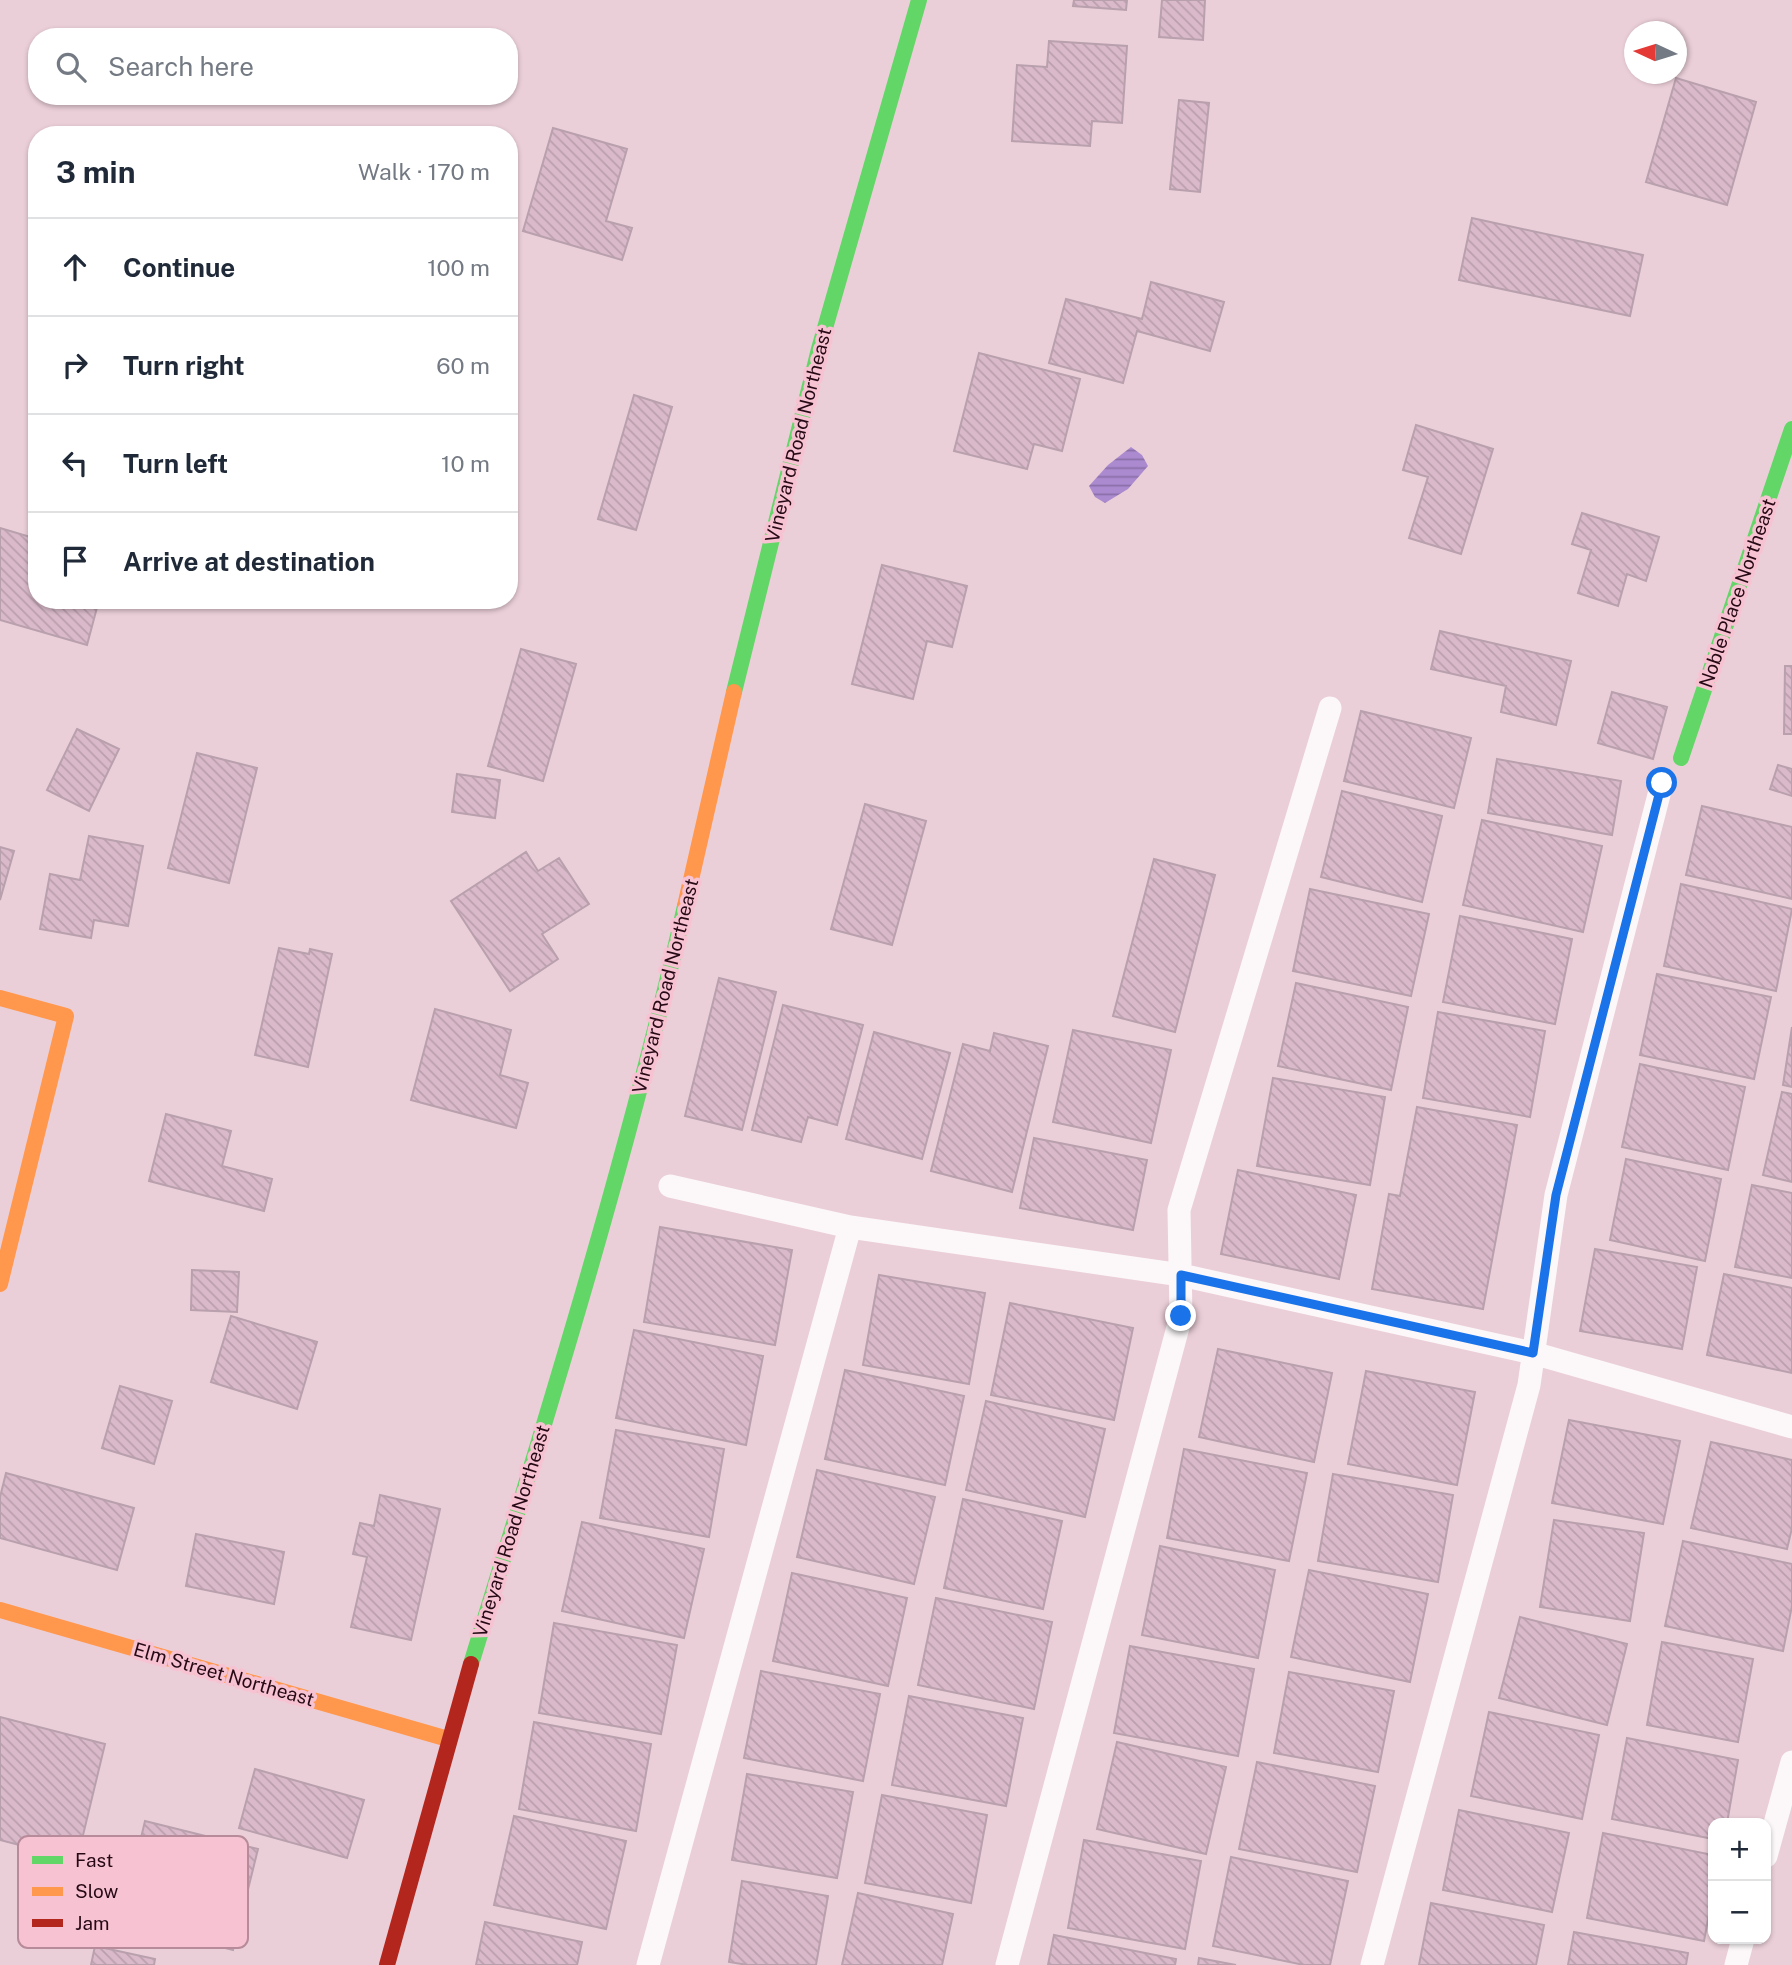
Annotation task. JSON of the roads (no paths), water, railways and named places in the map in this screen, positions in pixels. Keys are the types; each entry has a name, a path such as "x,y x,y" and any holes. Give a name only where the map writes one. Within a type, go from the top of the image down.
{"street":[{"name":"Vineyard Road Northeast","path":"387,1965 448,1739 540,1438 654,1039 754,607 816,362 919,0"},
{"name":"Noble Place Northeast","path":"1681,758 1792,429"},
{"path":"0,998 66,1016 0,1284"},
{"name":"Elm Street Northeast","path":"0,1610 448,1739"}],"lane":[{"path":"1007,1965 1181,1316 1179,1210 1330,708"},
{"path":"1372,1965 1529,1385 1556,1195 1662,783"},
{"path":"670,1186 850,1227 1181,1275 1533,1353 1792,1427"},
{"path":"648,1965 850,1227"},
{"path":"1771,1838 1792,1762"},
{"path":"1735,1965 1741,1944"}]}
